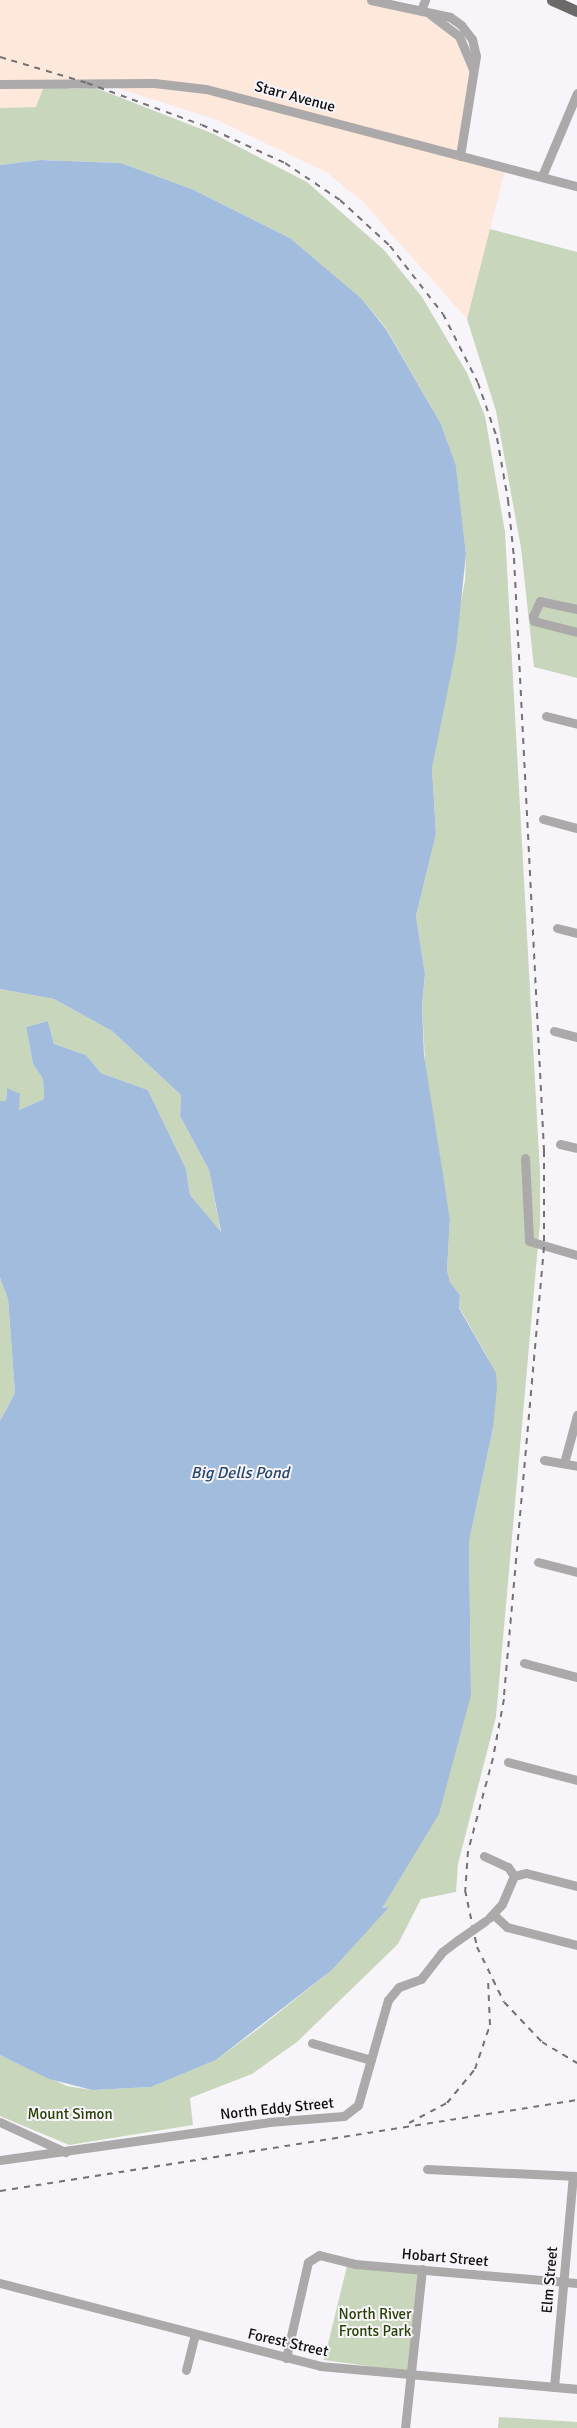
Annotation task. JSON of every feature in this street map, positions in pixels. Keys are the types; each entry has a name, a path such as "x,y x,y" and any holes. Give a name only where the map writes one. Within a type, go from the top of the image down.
{"main road":[{"path":"552,0 577,11"}],"street":[{"path":"372,0 421,10 456,32 464,42 473,70 460,156"},
{"path":"393,5 409,0"},
{"path":"421,10 425,0"},
{"name":"Starr Avenue","path":"0,84 154,83 206,89 577,186"},
{"path":"542,176 577,93"},
{"path":"577,609 540,601 533,616 534,621 577,632"},
{"path":"546,716 577,724"},
{"path":"543,819 577,828"},
{"path":"557,928 577,933"},
{"path":"554,1031 577,1037"},
{"path":"560,1144 577,1148"},
{"path":"525,1158 529,1241 577,1255"},
{"path":"564,1463 577,1414"},
{"path":"544,1460 577,1466"},
{"path":"538,1562 577,1572"},
{"path":"524,1663 577,1677"},
{"path":"508,1762 577,1780"},
{"path":"484,1856 508,1867 514,1876"},
{"path":"577,1886 526,1873 514,1876 494,1916 508,1927 577,1945"},
{"name":"North Eddy Street","path":"0,2160 269,2122 344,2116 358,2105 388,2000 399,1987 420,1979 442,1952 494,1916"},
{"path":"312,2044 371,2060"},
{"path":"0,2122 65,2152"},
{"path":"427,2169 575,2176"},
{"name":"Elm Street","path":"554,2387 575,2176"},
{"name":"Hobart Street","path":"286,2358 308,2262 312,2257 319,2256 355,2264 577,2283"},
{"path":"405,2428 422,2269"},
{"name":"Forest Street","path":"0,2283 320,2366 411,2372 577,2389"},
{"path":"186,2370 195,2334"}],"shaded area":[{"path":"0,0 371,0 421,10 451,27 473,70 460,155 506,167 467,319 363,202 326,172 217,120 102,83 45,83 36,107 0,108"}],"green space":[{"name":"Mount Simon","path":"45,83 72,89 96,88 214,134 307,182 384,250 422,297 467,373 485,416 505,532 540,1173 540,1223 496,1717 458,1864 456,1892 421,1899 398,1944 297,2042 252,2074 190,2098 193,2125 69,2145 0,2116 0,2055 67,2086 92,2090 151,2087 216,2060 258,2029 332,1970 388,1907 382,1908 471,1695 469,1542 493,1428 489,1360 459,1307 460,1295 450,1282 447,1270 450,1219 426,1079 422,1006 425,974 416,916 436,834 432,768 435,742 465,580 466,554 456,467 441,424 386,328 361,298 290,238 194,190 121,163 40,160 0,165 0,108 36,107"},
{"path":"490,229 577,252 577,678 534,667 521,548 496,411 467,319"},
{"path":"0,989 54,999 112,1031 181,1095 180,1116 209,1170 221,1234 190,1195 186,1169 148,1090 101,1073 86,1055 54,1044 48,1021 26,1027 33,1064 43,1079 44,1099 19,1110 7,1088 6,1102 0,1101"},
{"path":"0,1278 8,1299 15,1393 0,1421"},
{"name":"North River Fronts Park","path":"348,2262 422,2269 411,2372 324,2360"},
{"path":"499,2417 577,2422 577,2428 498,2428"}],"water":[{"name":"Big Dells Pond","path":"40,160 121,163 194,190 290,238 361,298 386,329 441,424 456,466 466,554 456,649 432,768 436,834 416,916 425,974 422,1006 424,1055 450,1219 447,1270 450,1282 460,1295 459,1308 496,1373 497,1387 493,1428 469,1542 471,1695 439,1814 382,1908 389,1907 332,1970 216,2060 151,2087 92,2090 49,2079 0,2055 0,1421 15,1393 8,1299 0,1278 0,1101 6,1101 7,1088 20,1094 19,1110 44,1099 43,1079 33,1064 26,1027 48,1021 54,1044 86,1055 101,1073 148,1090 186,1169 190,1195 221,1232 209,1170 180,1116 181,1095 112,1031 54,999 0,989 0,165"}],"railway":[{"path":"0,57 87,83 202,125 285,163 340,200 390,246 443,314 478,383 497,438 508,500 514,558 544,1151 544,1247 504,1699 493,1758 468,1851 465,1890 477,1947 504,2002 542,2042 577,2063"},
{"path":"409,2123 447,2103 475,2069 490,2025 488,1980"},
{"path":"0,2191 577,2100"}]}
